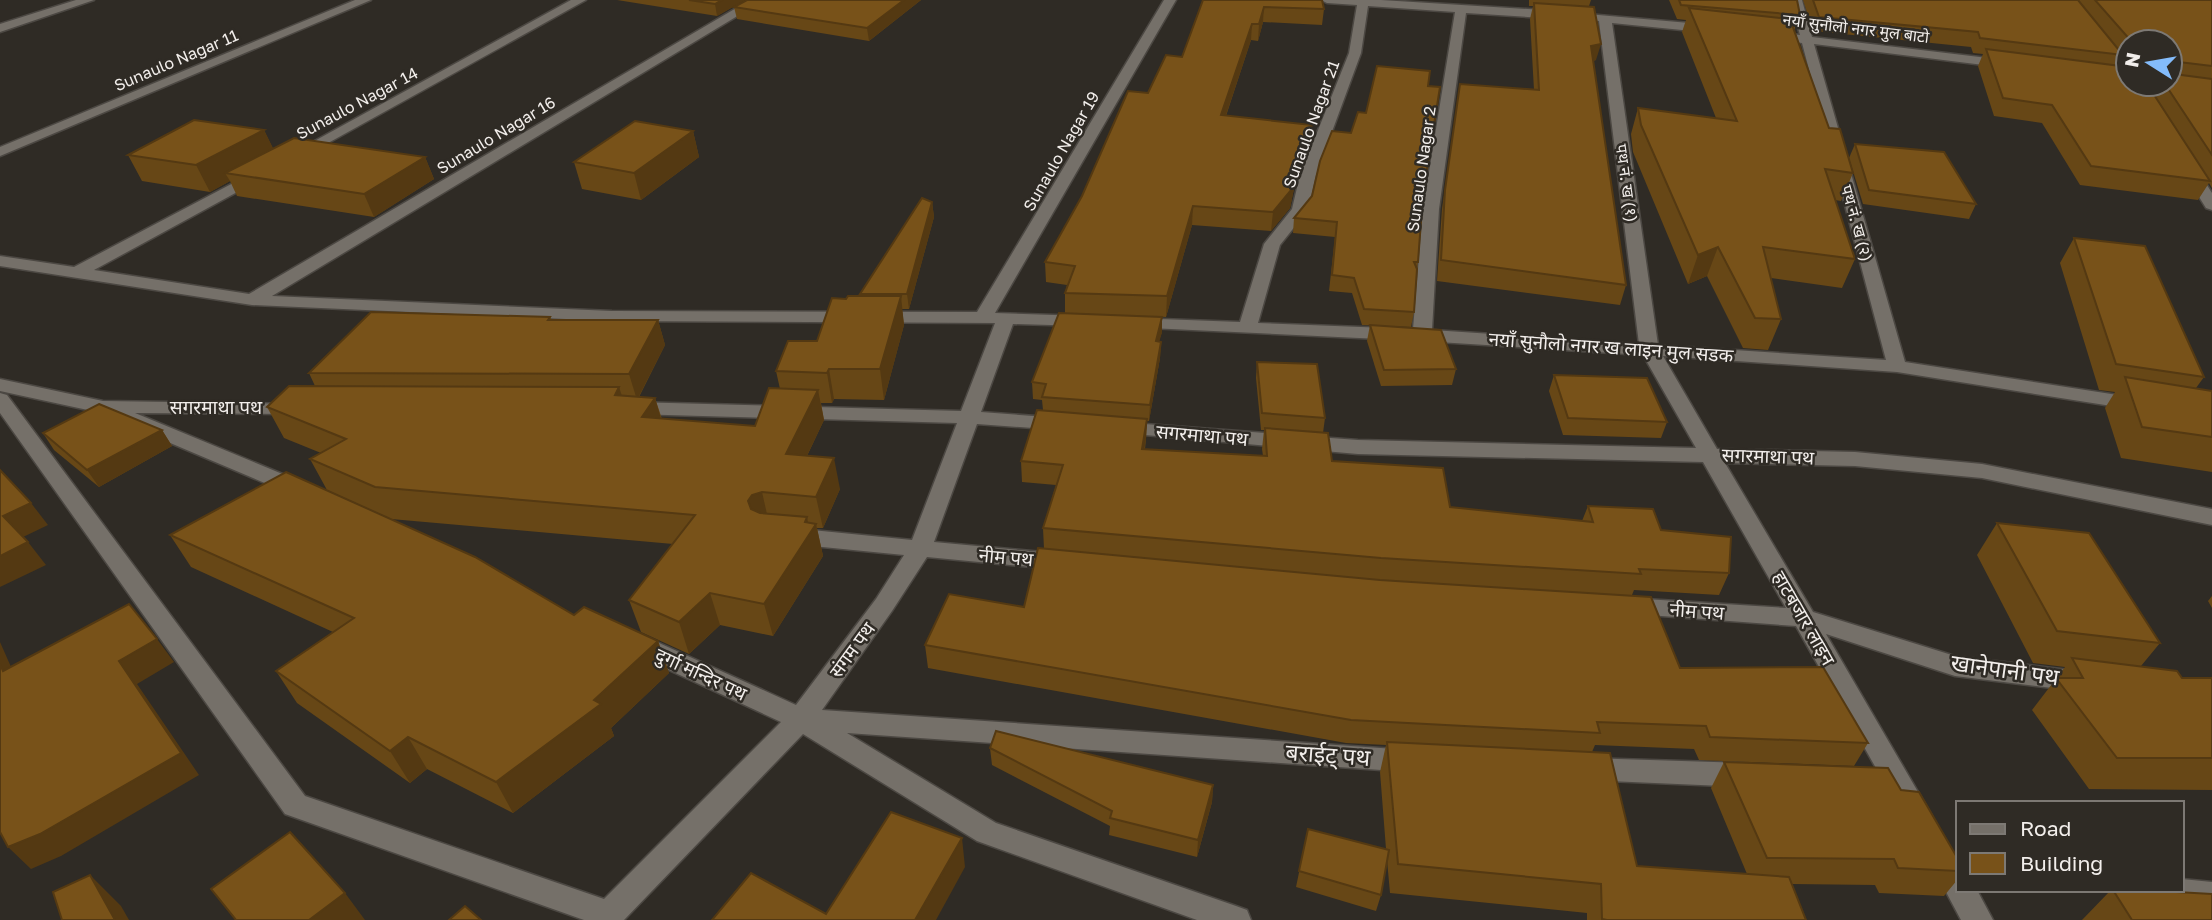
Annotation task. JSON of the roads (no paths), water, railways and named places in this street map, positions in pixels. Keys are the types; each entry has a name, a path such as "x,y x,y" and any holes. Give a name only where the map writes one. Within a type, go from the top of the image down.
{"street":[{"path":"0,28 88,0"},
{"name":"Sunaulo Nagar 11","path":"0,152 365,0"},
{"name":"Sunaulo Nagar 14","path":"76,273 580,0"},
{"name":"Sunaulo Nagar 16","path":"252,300 758,0"},
{"name":"Sunaulo Nagar 19","path":"982,320 1170,0"},
{"path":"1327,0 1405,2 1727,31"},
{"name":"पथ नं. ख (२)","path":"1796,0 1897,366"},
{"path":"2068,0 2114,63"},
{"name":"Sunaulo Nagar 21","path":"1247,328 1272,244 1300,210 1308,175 1355,53 1363,2"},
{"name":"Sunaulo Nagar 2","path":"1422,335 1431,209 1461,8"},
{"name":"पथ नं. ख (१)","path":"1605,18 1649,349"},
{"name":"नयाँ सुनौलो नगर मुल बाटो","path":"1755,34 2022,66"},
{"path":"2177,150 2212,205"},
{"name":"नयाँ सुनौलो नगर ख लाइन मुल सडक","path":"0,261 252,300 611,316 982,320 1006,318 1422,335 1649,349 1897,366 2159,407"},
{"name":"संगम पथ","path":"607,917 801,719 870,625 920,549 1006,318"},
{"name":"हाटबजार लाइन","path":"1649,349 1930,838"},
{"path":"0,385 103,407 324,500"},
{"path":"0,399 295,805 607,917"},
{"name":"सगरमाथा पथ","path":"103,407 310,408"},
{"name":"सगरमाथा पथ","path":"612,408 969,416 1358,447 1710,454 1855,460 1982,471 2212,517"},
{"name":"नीम पथ","path":"769,534 1086,564"},
{"name":"नीम पथ","path":"1611,606 1804,618"},
{"name":"खानेपानी पथ","path":"1804,618 1955,666 2104,684"},
{"name":"दुर्गा मन्दिर पथ","path":"612,633 801,719 987,832 1236,920"},
{"name":"बराईट् पथ","path":"801,719 1431,762"},
{"path":"1554,768 1774,776"},
{"path":"1871,780 1898,781"},
{"path":"1963,892 1978,920"},
{"path":"2171,892 2212,896"}]}
